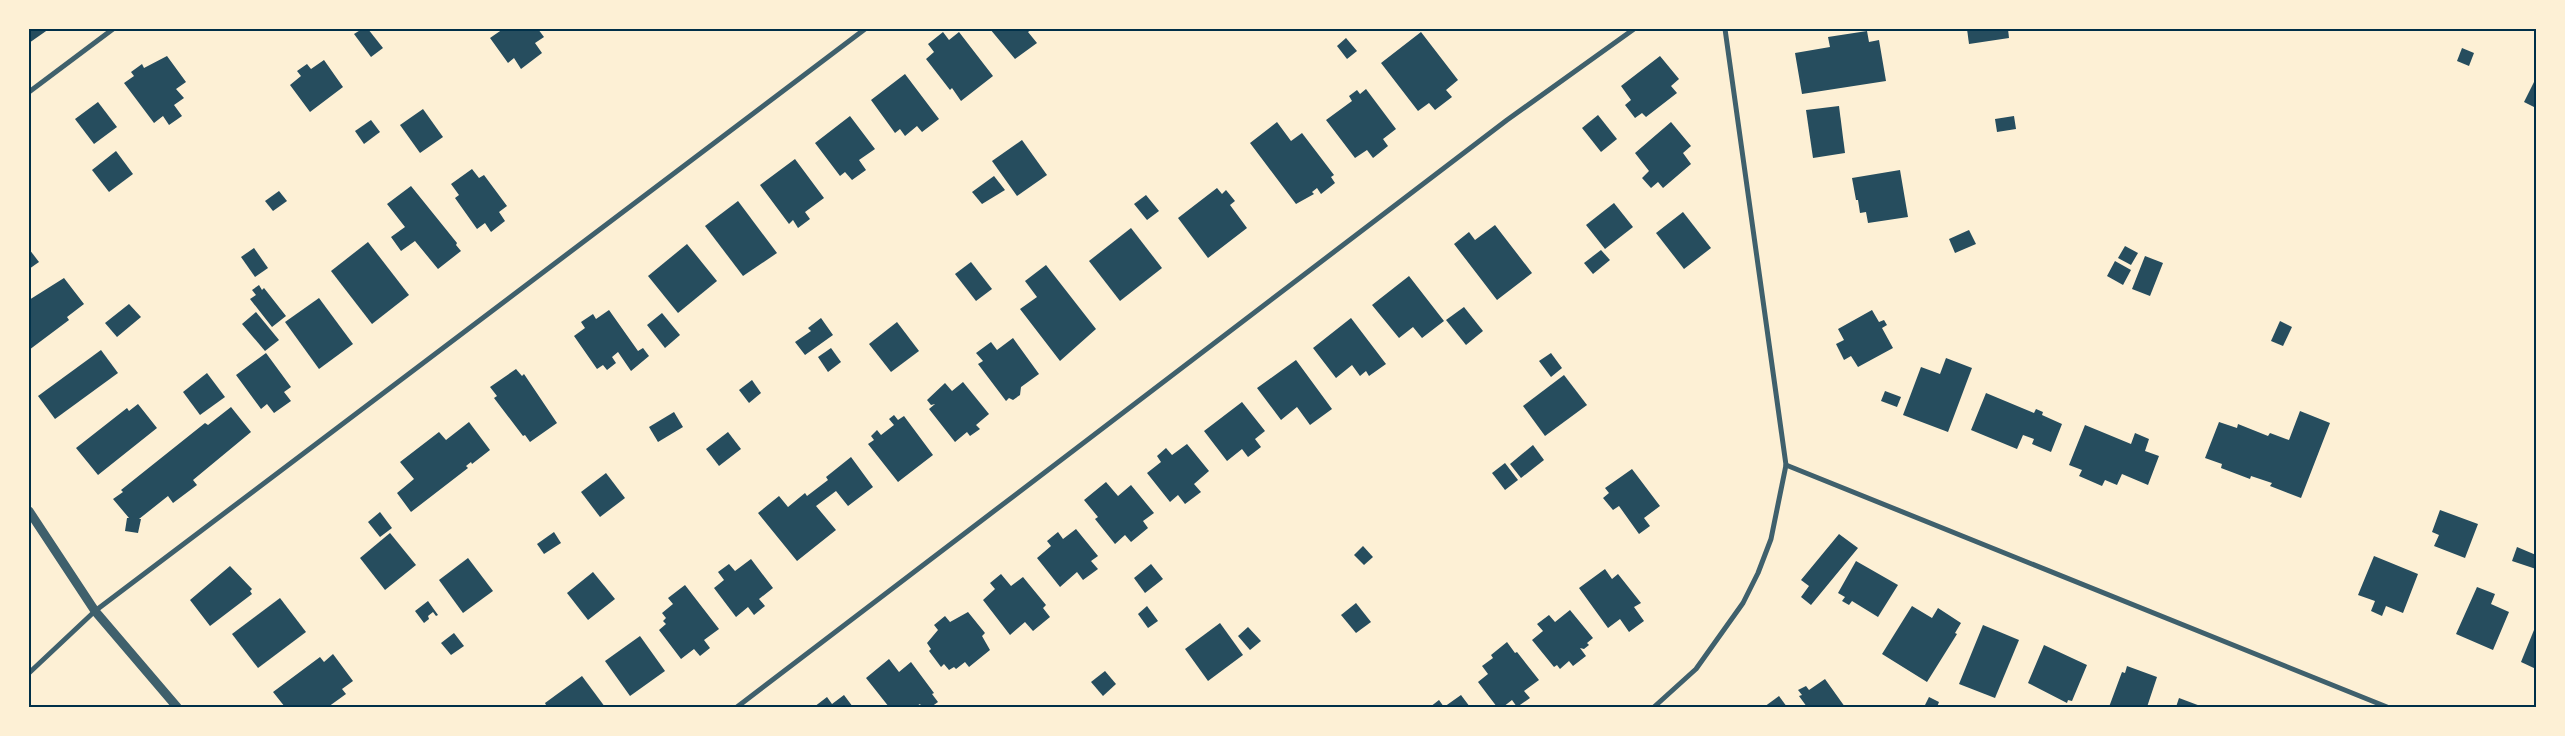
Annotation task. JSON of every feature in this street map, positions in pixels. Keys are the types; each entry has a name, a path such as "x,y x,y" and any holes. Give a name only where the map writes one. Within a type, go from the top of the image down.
{"street":[{"path":"29,92 113,29"},
{"path":"29,673 94,611 865,29"},
{"path":"737,707 1507,120 1634,29"},
{"path":"1654,707 1696,669 1743,603 1758,573 1771,539 1786,465 1725,29"},
{"path":"1786,465 2387,707"},
{"path":"29,511 94,611 177,707"}],"building":[{"path":"29,29 49,29 29,43"},
{"path":"362,29 368,29 383,48 371,57 354,34"},
{"path":"503,29 538,29 544,37 535,43 542,53 521,69 514,58 508,63 490,38"},
{"path":"990,29 1032,29 1028,32 1037,43 1015,59"},
{"path":"1967,29 2008,29 2009,38 1969,44"},
{"path":"1867,31 1869,42 1879,40 1886,81 1802,94 1795,53 1830,47 1828,37"},
{"path":"943,32 949,40 959,32 993,76 961,101 926,59 934,52 928,44"},
{"path":"1421,32 1458,80 1446,90 1452,97 1435,110 1429,103 1418,111 1381,63"},
{"path":"1346,38 1357,51 1347,59 1337,46"},
{"path":"2462,48 2474,53 2469,66 2457,61"},
{"path":"167,56 186,82 176,89 184,98 174,105 182,116 169,125 163,116 154,123 124,83 134,76 131,72 142,64 144,68"},
{"path":"1660,56 1679,79 1671,86 1677,93 1646,117 1642,113 1635,118 1625,105 1631,100 1621,86"},
{"path":"324,60 343,87 310,112 290,85 301,76 297,71 307,64 311,69"},
{"path":"905,74 939,119 922,132 917,126 905,136 900,129 895,133 871,100"},
{"path":"2534,82 2536,103 2534,107 2524,102"},
{"path":"1366,89 1396,129 1383,139 1388,146 1373,158 1367,150 1355,158 1326,120 1352,101 1349,96 1357,90 1360,94"},
{"path":"98,102 117,127 94,144 75,119"},
{"path":"1839,106 1845,153 1813,158 1806,110"},
{"path":"423,109 443,137 420,153 400,125"},
{"path":"1598,115 1617,139 1601,152 1582,128"},
{"path":"850,116 875,149 859,160 866,170 852,180 845,172 840,176 815,143"},
{"path":"2014,116 2016,129 1997,132 1995,119"},
{"path":"371,120 380,132 364,144 355,131"},
{"path":"1277,122 1291,141 1302,133 1334,175 1331,177 1335,183 1321,194 1317,188 1312,192 1314,194 1296,204 1250,143"},
{"path":"1671,122 1691,146 1683,153 1691,164 1663,188 1658,182 1651,188 1642,178 1649,171 1635,153"},
{"path":"1022,140 1047,175 1017,196 992,161"},
{"path":"116,151 133,174 109,192 92,170"},
{"path":"795,159 824,198 805,212 810,219 798,228 793,220 789,224 760,185"},
{"path":"472,169 479,178 484,175 507,206 499,212 505,221 491,232 485,223 477,229 455,198 459,195 451,184"},
{"path":"1900,170 1908,217 1868,223 1866,212 1860,213 1852,178"},
{"path":"994,176 1005,190 982,204 972,192"},
{"path":"411,186 457,243 456,245 461,251 438,269 415,241 401,251 391,237 405,227 387,204"},
{"path":"1217,188 1222,194 1226,190 1235,201 1230,205 1247,228 1208,258 1178,218"},
{"path":"279,191 287,201 273,211 265,201"},
{"path":"1146,195 1159,211 1147,220 1134,204"},
{"path":"738,201 777,253 743,276 705,226"},
{"path":"1614,203 1633,227 1605,249 1586,225"},
{"path":"1683,212 1711,248 1684,269 1656,233"},
{"path":"1495,225 1532,273 1497,300 1454,244 1469,232 1475,240"},
{"path":"1131,228 1162,268 1120,301 1089,261"},
{"path":"1969,230 1976,244 1955,253 1949,239"},
{"path":"368,242 409,295 372,324 331,271"},
{"path":"687,244 717,281 678,313 648,276"},
{"path":"2125,246 2138,253 2131,265 2118,258"},
{"path":"254,248 268,268 255,277 241,257"},
{"path":"29,249 39,262 29,269"},
{"path":"1601,250 1610,260 1593,274 1584,263"},
{"path":"2145,256 2163,263 2150,296 2132,289"},
{"path":"2115,261 2131,270 2123,285 2107,276"},
{"path":"971,262 992,289 976,301 955,274"},
{"path":"1046,265 1096,329 1060,361 1020,309 1037,297 1025,281"},
{"path":"1409,276 1444,321 1422,338 1413,327 1399,338 1372,305"},
{"path":"64,278 84,304 67,317 69,320 29,350 29,300"},
{"path":"259,285 262,290 264,288 286,316 272,327 250,299 256,295 252,290"},
{"path":"319,298 353,344 319,369 285,322"},
{"path":"129,304 141,317 117,337 105,323"},
{"path":"1464,307 1483,331 1466,345 1446,320"},
{"path":"609,310 638,351 643,348 649,356 631,371 618,352 612,357 616,363 607,370 603,365 597,369 574,336 585,328 581,322 593,314 596,319"},
{"path":"1872,310 1879,322 1884,320 1887,325 1882,328 1893,348 1858,367 1851,356 1844,360 1836,344 1844,340 1838,329"},
{"path":"256,312 279,340 265,351 242,324"},
{"path":"662,313 680,335 665,348 647,325"},
{"path":"821,318 833,335 805,355 795,342 811,331 808,328"},
{"path":"1351,318 1386,364 1369,376 1366,371 1360,376 1352,365 1336,378 1313,348"},
{"path":"2280,321 2292,327 2283,346 2271,341"},
{"path":"897,322 919,351 891,372 869,344"},
{"path":"1013,338 1039,374 1021,387 1020,395 1013,400 1009,398 1006,401 978,364 983,361 976,353 991,342 997,350"},
{"path":"831,348 841,362 828,372 818,357"},
{"path":"101,350 118,373 55,419 38,396"},
{"path":"266,353 291,387 284,392 291,401 274,413 267,404 261,409 236,375"},
{"path":"1551,353 1562,368 1551,377 1539,361"},
{"path":"1946,358 1972,368 1948,432 1903,415 1921,367 1940,374"},
{"path":"1296,360 1332,409 1310,425 1297,407 1281,420 1257,388"},
{"path":"516,369 522,376 524,374 557,423 530,442 525,435 523,436 494,398 497,396 490,387"},
{"path":"207,373 225,397 200,415 183,392"},
{"path":"1564,375 1587,405 1545,436 1523,406"},
{"path":"752,380 761,393 749,403 739,390"},
{"path":"963,382 989,414 976,425 980,429 970,436 967,432 955,442 929,409 935,404 931,405 927,400 945,383 952,391"},
{"path":"1885,391 1901,397 1897,407 1881,401"},
{"path":"1986,393 2034,413 2036,409 2043,412 2042,415 2062,424 2051,452 2032,444 2034,439 2023,435 2017,449 1971,430"},
{"path":"1242,402 1265,431 1255,439 1261,447 1248,457 1242,449 1227,461 1204,431"},
{"path":"138,404 157,428 98,475 76,448 127,408 129,411"},
{"path":"231,407 251,432 193,480 197,485 173,503 168,496 139,519 141,519 138,533 125,531 127,518 129,518 113,499 123,492 121,490 205,423 208,425"},
{"path":"2300,411 2330,423 2301,498 2270,486 2272,483 2251,476 2250,479 2221,468 2222,464 2205,458 2219,422 2237,428 2238,424 2268,436 2270,433 2289,440"},
{"path":"674,412 683,427 658,442 649,427"},
{"path":"894,415 898,420 904,416 933,455 898,482 868,444 874,440 871,436 877,430 881,435 894,425 889,419"},
{"path":"469,422 490,450 472,464 471,462 466,466 468,468 411,512 397,493 414,479 400,462 439,432 446,440"},
{"path":"2085,425 2131,444 2135,433 2149,439 2145,451 2159,456 2148,485 2122,474 2117,485 2105,480 2102,486 2079,476 2082,470 2069,465"},
{"path":"728,432 741,449 719,466 706,449"},
{"path":"1187,444 1209,471 1194,484 1201,492 1185,504 1178,495 1170,502 1147,473 1161,462 1157,456 1166,448 1172,455"},
{"path":"1533,445 1544,460 1521,478 1510,464"},
{"path":"851,457 873,487 848,506 836,491 816,506 836,530 797,561 758,513 779,496 788,507 805,493 807,496 828,480 826,477"},
{"path":"1505,463 1518,480 1505,490 1492,473"},
{"path":"1632,469 1660,506 1644,518 1650,526 1639,534 1619,506 1613,510 1603,498 1609,493 1605,488"},
{"path":"606,473 625,498 600,517 581,492"},
{"path":"1106,482 1118,496 1131,485 1154,513 1143,521 1148,528 1131,542 1125,535 1115,544 1095,519 1098,517 1084,500"},
{"path":"2440,510 2478,524 2465,558 2434,546 2439,535 2432,532"},
{"path":"380,512 392,528 380,537 368,522"},
{"path":"1076,529 1098,556 1091,561 1098,569 1083,580 1077,572 1060,587 1037,558 1051,546 1047,541 1058,532 1063,539"},
{"path":"554,532 561,543 544,554 537,544"},
{"path":"390,533 416,565 385,590 360,558"},
{"path":"1839,534 1858,548 1811,605 1801,597 1809,586 1801,580"},
{"path":"1363,546 1373,557 1364,565 1354,555"},
{"path":"2517,547 2536,555 2536,569 2512,561"},
{"path":"2374,556 2418,574 2403,613 2386,606 2382,616 2371,611 2375,601 2358,595"},
{"path":"468,558 493,591 463,613 439,580"},
{"path":"751,559 773,588 759,599 765,606 754,615 748,607 736,617 714,588 724,580 718,572 729,564 735,571"},
{"path":"1856,561 1898,585 1878,617 1852,601 1849,605 1842,601 1845,597 1838,593"},
{"path":"1151,564 1163,579 1145,593 1134,578"},
{"path":"230,566 252,589 250,591 252,594 210,626 190,600"},
{"path":"1605,569 1612,579 1618,574 1641,603 1634,607 1644,621 1629,632 1620,619 1608,628 1579,588"},
{"path":"593,572 615,599 588,620 567,593"},
{"path":"1001,574 1011,586 1023,577 1046,605 1043,608 1050,617 1033,631 1025,622 1010,635 983,600 995,589 990,583"},
{"path":"685,585 719,629 704,640 710,648 700,656 694,649 681,659 659,630 666,624 663,621 666,618 662,613 673,604 668,598"},
{"path":"2477,587 2495,594 2491,604 2509,612 2493,650 2456,634"},
{"path":"280,598 306,632 258,668 232,634"},
{"path":"428,601 438,615 436,616 433,612 424,623 415,611"},
{"path":"1356,603 1371,622 1356,633 1341,615"},
{"path":"1147,606 1158,621 1148,628 1138,614"},
{"path":"1912,606 1932,618 1938,608 1961,623 1955,633 1957,634 1927,682 1882,654"},
{"path":"1570,610 1593,638 1584,649 1580,648 1586,656 1573,666 1569,661 1560,669 1557,665 1554,667 1532,640 1543,631 1537,624 1549,615 1555,622"},
{"path":"968,612 985,633 982,636 990,650 969,667 965,662 956,669 954,667 949,670 944,664 941,667 929,651 931,649 927,643 938,630 934,625 945,616 950,622"},
{"path":"1220,623 1243,655 1208,681 1185,649"},
{"path":"1983,625 2019,640 1995,698 1959,684"},
{"path":"2536,625 2536,669 2521,662"},
{"path":"1248,627 1261,641 1250,650 1238,636"},
{"path":"454,633 464,646 451,655 441,643"},
{"path":"640,636 665,671 630,696 605,661"},
{"path":"1507,642 1539,680 1524,691 1530,698 1517,707 1512,700 1503,707 1497,707 1478,682 1488,674 1482,666 1493,658 1491,655"},
{"path":"2044,645 2087,665 2072,701 2068,700 2067,703 2028,683"},
{"path":"333,654 353,681 342,689 346,694 328,707 285,707 273,692 320,657 324,662"},
{"path":"889,659 899,672 911,662 934,693 932,694 938,702 931,707 922,707 920,704 915,707 889,707 866,678"},
{"path":"2127,666 2157,677 2147,707 2109,707 2122,672 2125,673"},
{"path":"1105,671 1116,684 1103,696 1091,682"},
{"path":"582,676 605,707 547,707 545,703"},
{"path":"1825,679 1845,707 1807,707 1799,696 1802,695 1798,690 1806,686 1809,690"},
{"path":"844,695 853,707 814,707 827,697 832,704"},
{"path":"1461,695 1470,707 1444,707"},
{"path":"1779,696 1787,707 1764,707"},
{"path":"1929,697 1939,702 1937,707 1924,707"},
{"path":"2179,698 2203,707 2176,707"},
{"path":"1439,700 1444,707 1430,707"}]}
